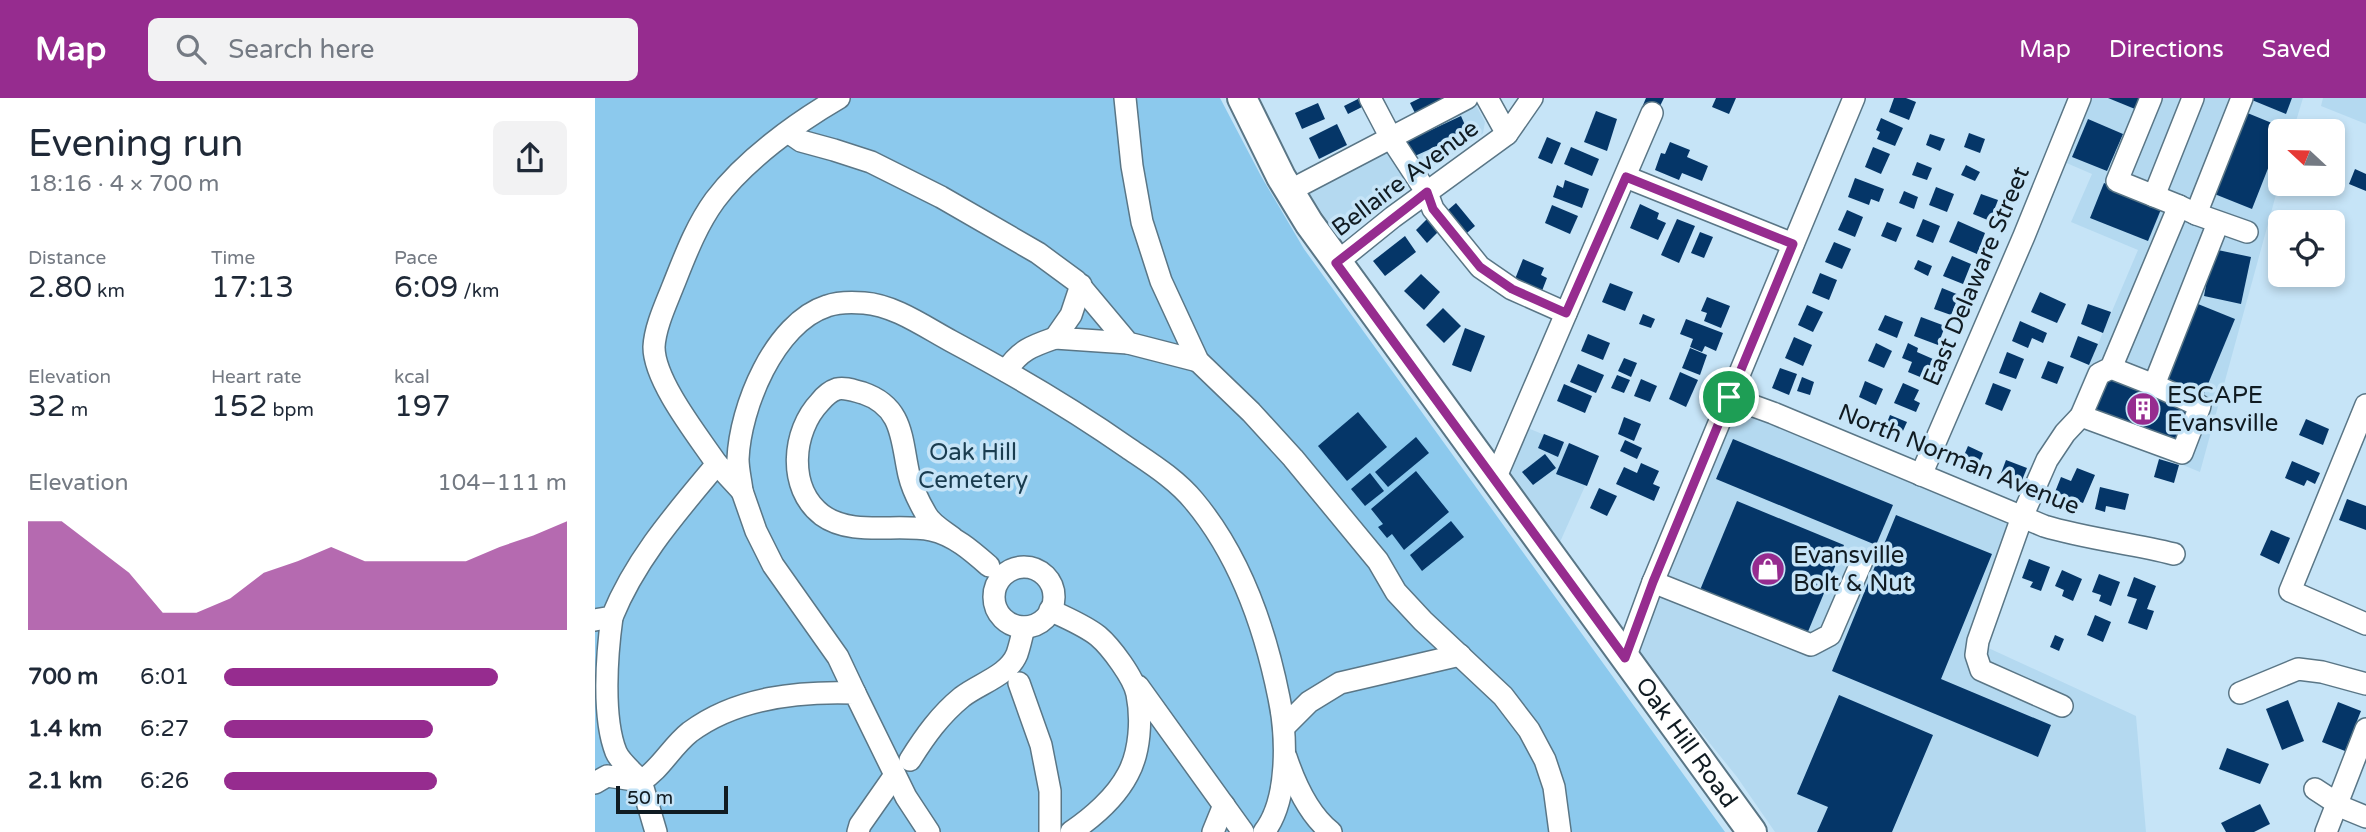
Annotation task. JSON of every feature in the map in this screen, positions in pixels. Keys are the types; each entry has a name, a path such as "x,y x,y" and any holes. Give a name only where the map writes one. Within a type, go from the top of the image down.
{"main road":[{"name":"Oak Hill Road","path":"1242,98 1289,191 1336,263 1752,832"}],"street":[{"path":"742,491 717,464 661,377 654,348 663,312 690,243 716,199 750,163 809,115 839,98"},
{"path":"1125,98 1132,166 1142,222 1161,281 1198,361 1251,412 1293,458 1378,561 1397,592 1503,696 1529,730 1545,760 1554,787 1555,830"},
{"path":"1370,98 1391,138 1427,192 1433,209 1480,267 1512,289 1566,313"},
{"path":"1289,191 1467,98"},
{"name":"Bellaire Avenue","path":"1336,263 1507,134 1487,98"},
{"path":"1507,134 1532,98"},
{"path":"1625,658 1653,582 1854,98"},
{"name":"East Delaware Street","path":"1921,475 2080,98"},
{"path":"2151,98 2117,181 2248,233"},
{"path":"2154,196 2193,98"},
{"path":"2062,706 1991,677 1981,670 1976,655 1978,641 2022,517 2047,460 2065,433 2081,416 2099,374 2111,368 2242,98"},
{"path":"1495,480 1652,113"},
{"path":"788,132 801,141 871,162 941,197 1038,253 1080,285 1128,343"},
{"path":"1626,177 1793,244"},
{"path":"2154,385 2218,223"},
{"path":"1055,338 1072,314 1080,285"},
{"path":"929,832 838,657 773,565 756,531 742,491 738,460 742,430 754,390 783,339 797,324 820,309 848,302 867,303 910,319 1006,371 1103,430 1156,467 1192,498 1218,531 1238,569 1255,612 1276,681 1285,726 1285,754 1277,803 1264,832"},
{"path":"1006,371 1025,349 1055,338 1128,343 1198,361"},
{"path":"2081,416 2182,453 2200,406 2111,368"},
{"path":"953,538 934,530 908,527 839,525 821,514 804,494 798,473 797,451 803,430 813,410 824,397 838,389 875,397 899,423 910,476 927,517 989,566 1029,567 1047,578 1054,596 1050,610 1042,621 1024,627 1006,621 999,614 989,566"},
{"name":"North Norman Avenue","path":"1729,397 2022,517 2071,534 2132,543 2174,554"},
{"path":"2366,405 2290,590 2366,624"},
{"path":"656,832 641,780 617,753 611,723 603,618 640,561 717,464"},
{"path":"1653,582 1811,645 1830,635 1862,561"},
{"path":"994,596 1001,577 1019,567"},
{"path":"1050,610 1098,637 1126,670 1243,832"},
{"path":"1024,627 1009,679 1041,745 1050,791 1050,832"},
{"path":"1285,726 1309,702 1340,683 1459,655"},
{"path":"2240,693 2298,669 2322,672 2366,684"},
{"path":"1071,832 1086,822 1108,800 1128,775 1135,756 1140,725 1137,692 1126,670"},
{"path":"858,832 944,713 964,696 1009,679"},
{"path":"595,783 607,776 641,780 652,774 668,752 691,732 715,717 741,706 794,694 855,693"},
{"path":"2326,832 2366,729"},
{"path":"1285,754 1293,778 1307,804 1331,832"},
{"path":"2315,789 2366,817"},
{"path":"1213,832 1224,805"}],"shaded area":[{"path":"1472,98 1485,122 1483,133 1339,232 1332,228 1303,184"},
{"path":"2080,98 2303,98 2297,119 2268,119 2268,196 2276,196 2272,210 2268,210 2268,224 2200,472 2067,417 2138,250 2071,222 2092,174 2055,158"},
{"path":"2323,98 2366,98 2366,124 2321,106"},
{"path":"1729,397 2029,520 1984,646 2136,716 2146,832 1775,832 1737,777 1630,644"},
{"path":"1523,426 1598,457 1560,542 1506,470"}],"green space":[{"name":"Oak Hill Cemetery","path":"595,98 1220,98 1304,249 1725,832 595,832"}],"building":[{"path":"1420,98 1441,98 1445,107 1418,119 1410,103"},
{"path":"1646,98 1664,98 1657,112 1643,105"},
{"path":"1716,98 1736,98 1729,114 1712,107"},
{"path":"1894,98 1906,98 1916,102 1909,120 1889,112"},
{"path":"2108,98 2140,98 2135,109"},
{"path":"2247,98 2292,98 2286,114"},
{"path":"1358,99 1362,107 1348,114 1344,106"},
{"path":"1318,103 1325,119 1302,129 1295,113"},
{"path":"1596,111 1617,119 1607,151 1584,142"},
{"path":"2245,112 2268,121 2268,168 2252,209 2212,193"},
{"path":"1461,116 1468,132 1406,160 1399,145"},
{"path":"1881,118 1903,128 1895,146 1877,139 1880,132 1876,130"},
{"path":"2088,119 2123,134 2107,171 2072,157"},
{"path":"1337,124 1347,145 1319,159 1309,138"},
{"path":"1969,133 1985,139 1980,153 1964,147"},
{"path":"1930,134 1945,139 1940,151 1926,145"},
{"path":"1547,137 1561,143 1552,164 1538,158"},
{"path":"1670,142 1690,150 1687,157 1708,166 1702,181 1682,173 1679,180 1655,170 1661,153 1665,154"},
{"path":"1571,147 1599,159 1592,176 1564,164"},
{"path":"1873,147 1890,154 1881,174 1865,167"},
{"path":"1917,162 1932,168 1927,180 1912,175"},
{"path":"1966,165 1980,172 1975,181 1961,175"},
{"path":"2355,169 2366,174 2366,191 2349,184"},
{"path":"1855,178 1884,189 1879,202 1871,199 1869,205 1848,197"},
{"path":"1565,180 1589,189 1582,208 1553,197 1557,185 1563,188"},
{"path":"2104,183 2162,207 2148,241 2090,218"},
{"path":"1936,187 1954,194 1947,212 1929,205"},
{"path":"1904,191 1918,197 1914,209 1899,203"},
{"path":"1981,194 1998,200 1990,221 1973,214"},
{"path":"1456,203 1475,226 1460,239 1441,216"},
{"path":"1640,204 1659,213 1657,219 1666,223 1658,240 1630,228"},
{"path":"1552,205 1578,216 1570,234 1545,223"},
{"path":"1847,210 1863,217 1855,237 1838,230"},
{"path":"1429,217 1441,229 1427,243 1416,230"},
{"path":"1677,219 1695,226 1679,263 1661,255"},
{"path":"1923,219 1940,226 1933,243 1916,236"},
{"path":"1958,221 1985,233 1977,254 1949,242"},
{"path":"1887,222 1902,228 1896,242 1881,236"},
{"path":"1700,232 1713,237 1704,258 1691,253"},
{"path":"1405,236 1416,252 1385,276 1373,261"},
{"path":"1834,242 1851,249 1842,269 1825,262"},
{"path":"2213,249 2251,257 2241,304 2204,296"},
{"path":"1952,256 1971,264 1963,284 1943,276"},
{"path":"1523,259 1544,268 1541,275 1547,278 1540,296 1513,284"},
{"path":"1918,260 1932,266 1928,276 1914,269"},
{"path":"1820,273 1837,280 1829,300 1812,293"},
{"path":"1421,274 1440,292 1424,310 1404,291"},
{"path":"1610,283 1633,292 1625,311 1602,302"},
{"path":"1942,288 1959,295 1951,315 1934,309"},
{"path":"2040,292 2066,304 2057,323 2031,312"},
{"path":"1707,297 1730,306 1721,328 1704,321 1707,313 1701,311"},
{"path":"2088,304 2111,312 2103,333 2081,324"},
{"path":"2198,304 2235,319 2201,401 2165,386"},
{"path":"1807,305 1823,312 1813,332 1798,325"},
{"path":"1443,308 1461,326 1444,343 1426,325"},
{"path":"1643,314 1655,319 1651,328 1639,324"},
{"path":"1885,315 1903,322 1897,338 1878,330"},
{"path":"1921,317 1945,326 1938,345 1914,336"},
{"path":"1686,319 1723,333 1716,351 1705,346 1702,352 1690,347 1693,339 1680,334"},
{"path":"2020,321 2047,333 2043,343 2032,338 2028,348 2012,341"},
{"path":"1465,328 1485,336 1471,372 1452,365"},
{"path":"1588,334 1610,343 1603,360 1581,351"},
{"path":"2078,336 2098,344 2089,365 2070,357"},
{"path":"1794,337 1812,345 1803,366 1785,358"},
{"path":"1876,343 1892,351 1884,368 1868,361"},
{"path":"1908,343 1918,348 1917,352 1933,359 1925,379 1908,372 1912,362 1902,358"},
{"path":"1690,348 1707,355 1700,375 1682,368"},
{"path":"2007,352 2024,359 2016,379 1999,373"},
{"path":"1624,358 1637,363 1631,377 1618,371"},
{"path":"2048,361 2064,367 2057,384 2041,378"},
{"path":"1578,364 1604,375 1596,393 1570,382"},
{"path":"1780,368 1797,374 1789,395 1772,388"},
{"path":"1680,372 1698,380 1686,407 1669,399"},
{"name":"ESCAPE Evansville","path":"2109,373 2191,407 2176,444 2095,411"},
{"path":"1617,375 1630,380 1624,393 1611,388"},
{"path":"1802,377 1814,382 1810,395 1797,391"},
{"path":"1641,379 1657,386 1650,402 1634,396"},
{"path":"1865,381 1883,389 1876,405 1859,397"},
{"path":"1903,383 1919,390 1914,400 1920,403 1916,412 1894,403"},
{"path":"1993,383 2011,390 2002,411 1985,404"},
{"path":"1564,384 1592,396 1585,413 1557,401"},
{"path":"1358,412 1387,447 1347,481 1318,446"},
{"path":"1890,415 1907,422 1898,442 1882,435"},
{"path":"1624,417 1641,424 1634,441 1618,434"},
{"path":"2306,419 2329,429 2323,445 2299,435"},
{"path":"1544,434 1564,442 1558,457 1538,448"},
{"path":"1416,437 1429,453 1388,487 1375,472"},
{"path":"1733,439 1893,505 1876,545 1716,479"},
{"path":"1625,440 1642,448 1637,459 1620,451"},
{"path":"1569,443 1599,456 1587,486 1556,474"},
{"path":"1968,446 1983,453 1975,474 1959,467"},
{"path":"1545,454 1556,468 1533,485 1522,472"},
{"path":"2159,459 2179,465 2174,483 2154,477"},
{"path":"2006,460 2027,468 2020,485 2000,476"},
{"path":"2292,461 2320,473 2315,484 2307,480 2304,486 2285,478"},
{"path":"1641,463 1659,471 1653,484 1660,487 1654,501 1616,484 1624,467 1637,473"},
{"path":"2077,468 2095,475 2083,503 2055,492 2061,477 2071,481"},
{"path":"1416,471 1449,512 1404,550 1392,534 1387,538 1378,527 1383,524 1371,509"},
{"path":"1370,473 1384,491 1365,506 1351,489"},
{"path":"2100,487 2129,494 2125,510 2106,506 2105,512 2095,509"},
{"path":"1599,488 1617,496 1607,516 1590,508"},
{"path":"2347,499 2366,506 2366,530 2339,520"},
{"path":"1737,501 1844,545 1807,634 1700,590"},
{"path":"1896,515 1992,554 1941,679 2051,725 2038,757 1832,671"},
{"path":"1451,521 1464,537 1422,571 1410,555"},
{"path":"2271,530 2290,538 2279,564 2260,555"},
{"path":"2029,559 2050,567 2041,591 2030,587 2033,582 2022,578"},
{"path":"2062,570 2082,579 2073,601 2062,596 2064,590 2055,586"},
{"path":"2099,574 2120,582 2111,606 2099,601 2101,595 2092,592"},
{"path":"2134,577 2156,586 2147,609 2154,611 2147,630 2128,623 2137,599 2127,596"},
{"path":"2095,615 2111,622 2103,642 2087,635"},
{"path":"2055,635 2064,639 2059,651 2050,647"},
{"path":"1839,695 1933,735 1892,832 1817,832 1828,807 1797,794"},
{"path":"2288,700 2304,741 2282,750 2266,709"},
{"path":"2338,702 2361,711 2345,751 2322,742"},
{"path":"2227,748 2269,764 2260,784 2219,769"},
{"path":"2260,804 2270,824 2254,832 2226,832 2221,823"}],"place":[{"name":"ESCAPE Evansville","path":"2143,409"},
{"name":"Evansville Bolt & Nut","path":"1768,569"}],"route":[{"path":"1626,177 1793,244 1729,397 1653,582 1625,658 1336,263 1427,192 1433,209 1480,267 1512,289 1566,313 1626,177"}]}
